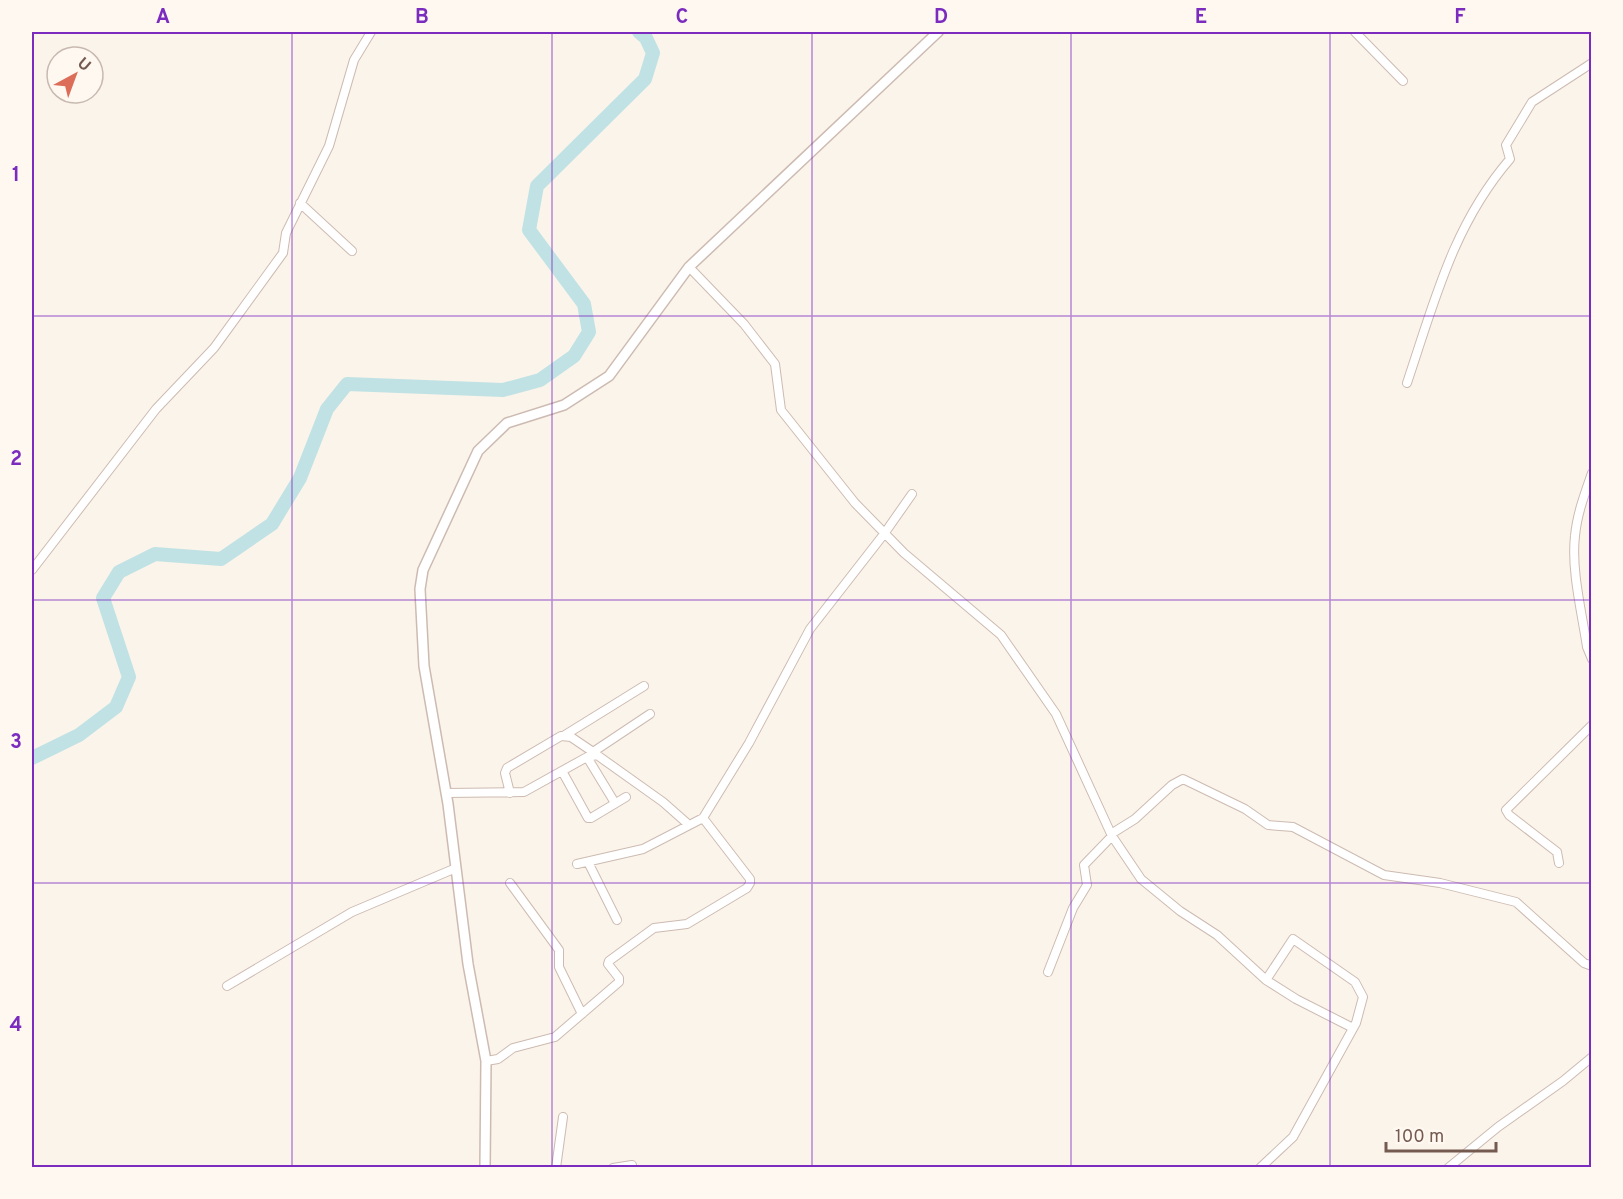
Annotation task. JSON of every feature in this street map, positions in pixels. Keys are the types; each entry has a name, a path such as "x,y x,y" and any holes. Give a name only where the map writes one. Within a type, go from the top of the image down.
{"street":[{"path":"32,570 156,409 214,348 283,253 286,233 329,146 354,60 371,32"},
{"path":"485,1167 486,1061 468,964 446,793 424,666 420,589 423,570 478,451 507,423 564,405 609,376 689,267 938,32"},
{"path":"1355,32 1403,81"},
{"path":"1407,383 1448,260 1465,222 1494,178 1510,159 1506,145 1532,102 1592,63"},
{"path":"300,203 352,251"},
{"path":"689,267 725,303 776,364 781,410 855,503 884,534 1001,635 1056,714 1111,835 1141,879 1180,910 1217,935 1266,980 1296,999 1353,1028"},
{"path":"1592,472 1574,537 1575,562 1587,647 1592,659"},
{"path":"577,864 643,849 703,818 749,743 810,629 912,494"},
{"path":"510,793 505,773 507,768 644,687"},
{"path":"446,793 526,791 592,754 650,714"},
{"path":"1559,863 1557,852 1509,815 1506,810 1592,725"},
{"path":"565,735 663,802 689,825"},
{"path":"592,754 615,803"},
{"path":"562,771 588,818 626,797"},
{"path":"1048,972 1073,908 1087,885 1084,865 1111,835 1135,819 1172,785 1183,779 1245,809 1268,825 1293,827 1384,874 1440,883 1516,902 1584,963 1592,966"},
{"path":"486,1061 498,1059 513,1048 555,1038 620,981 608,964 609,961 654,928 687,924 747,888 750,879 703,818"},
{"path":"588,862 617,920"},
{"path":"226,986 352,912 456,868"},
{"path":"510,883 559,950 559,967 582,1014"},
{"path":"1260,1167 1293,1137 1353,1028 1363,997 1359,987 1293,939 1266,980"},
{"path":"1448,1167 1592,1057"},
{"path":"556,1167 563,1117"},
{"path":"613,1167 633,1165"}],"waterway":[{"path":"32,758 79,735 116,707 129,677 103,598 119,572 155,554 221,559 272,524 300,478 327,409 347,384 503,390 540,380 574,356 589,332 584,304 529,230 537,186 645,79 653,53 646,38 639,32"}]}
